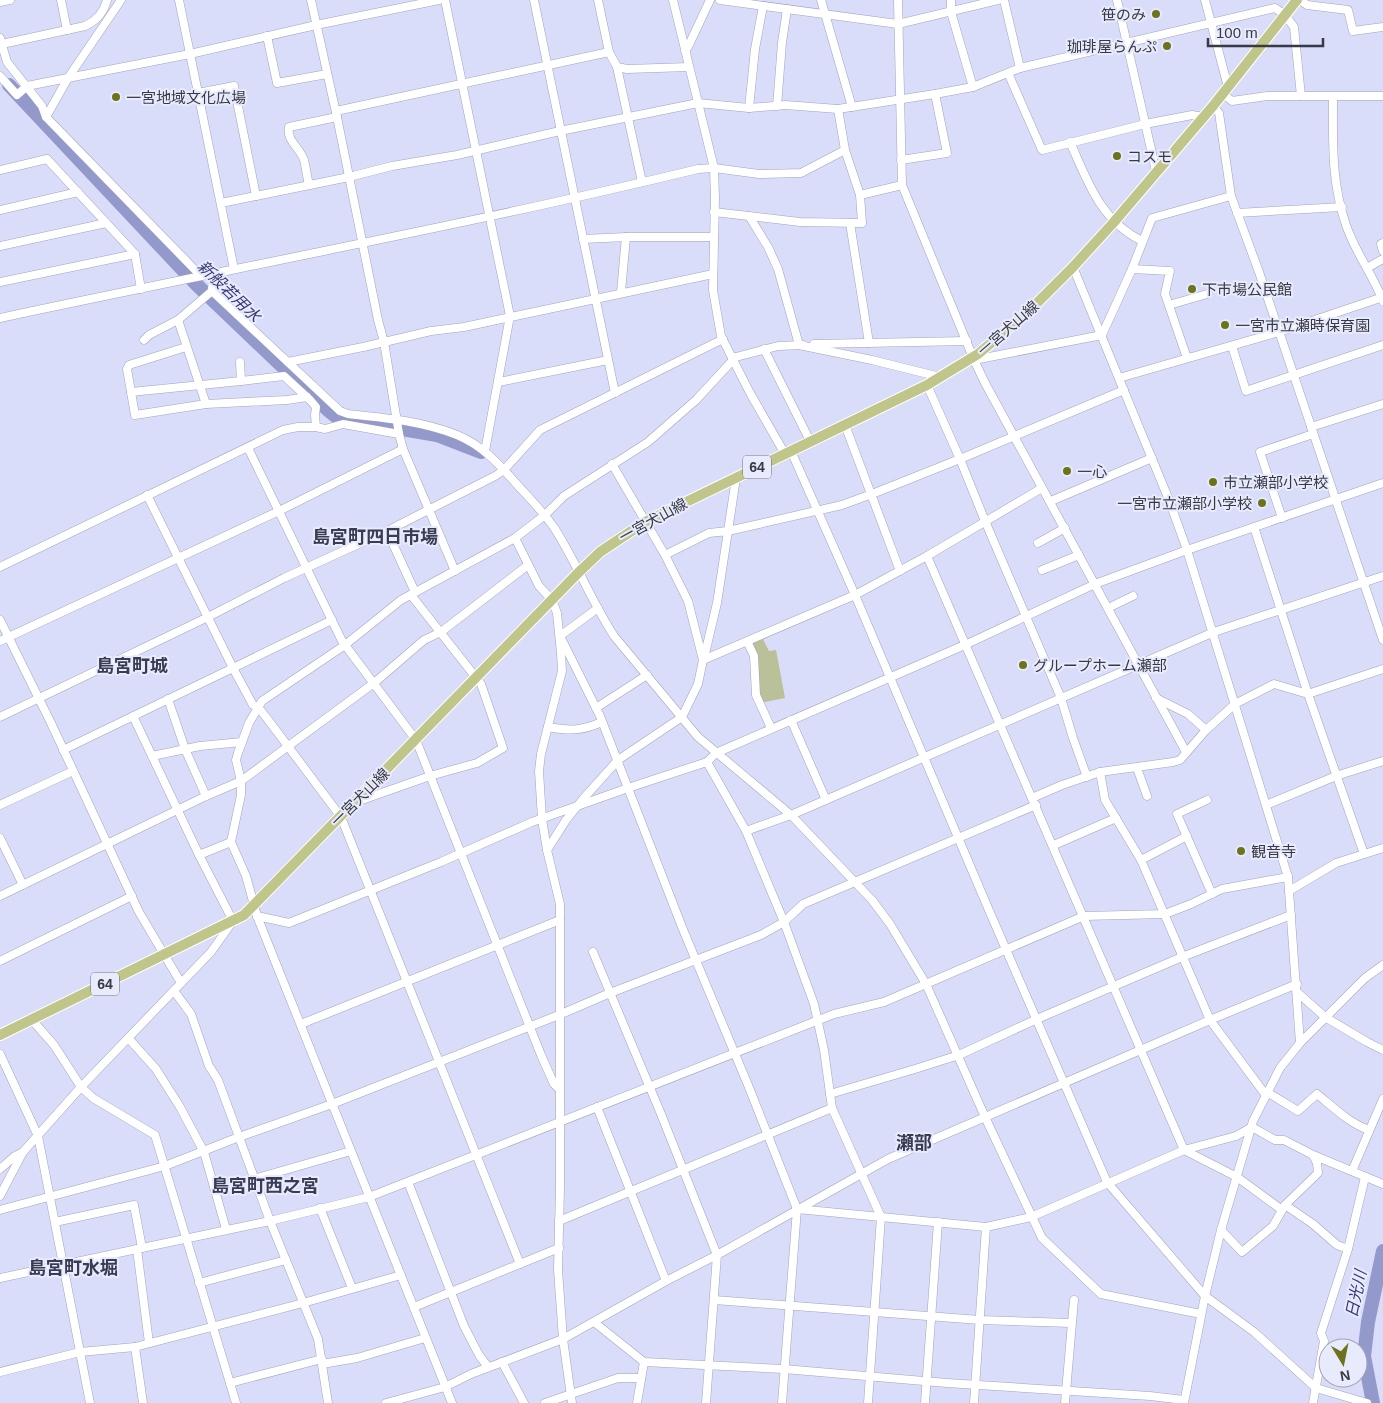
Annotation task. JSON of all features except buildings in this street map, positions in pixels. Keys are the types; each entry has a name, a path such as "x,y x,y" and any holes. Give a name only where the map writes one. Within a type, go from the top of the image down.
{"main road":[{"name":"一宮犬山線","path":"0,1035 256,910 341,817 600,552 645,522 927,385 974,359 1029,311 1114,222 1213,106 1298,0"}],"street":[{"path":"0,2 10,0"},
{"path":"60,0 67,30"},
{"path":"107,0 94,22 86,26 1,41 7,62 42,106 46,117 198,277"},
{"path":"46,117 68,78 121,0"},
{"path":"179,0 234,269"},
{"path":"312,0 384,342 403,449 455,571"},
{"path":"0,76 17,95 27,86 190,54 316,25 439,0"},
{"path":"445,0 510,316 485,451"},
{"path":"534,0 615,393"},
{"path":"598,0 609,52 617,67 642,182"},
{"path":"673,0 714,168 713,290 723,340 732,359 788,452 817,510 1107,1182 1205,1296 1254,1332 1316,1388 1346,1400 1367,1403"},
{"path":"685,50 710,0"},
{"path":"720,0 898,24 998,0"},
{"path":"821,0 852,107"},
{"path":"898,0 902,185 974,359 1186,752"},
{"path":"951,0 951,12 973,87"},
{"path":"1004,0 1020,68"},
{"path":"1117,0 1156,171"},
{"path":"1206,0 1225,90 1232,101 1267,96 1383,96"},
{"path":"1298,0 1307,5 1348,10 1353,31 1383,27"},
{"path":"749,108 755,48 763,6"},
{"path":"221,203 698,103 749,108 777,106 838,109 973,87 1020,68 1275,8 1286,15 1294,27 1301,96"},
{"path":"777,106 782,43 787,10"},
{"path":"268,36 277,83 327,74"},
{"path":"309,184 304,160 290,138 289,127 461,84 609,52"},
{"path":"617,67 627,69 689,67"},
{"path":"1008,73 1042,150 1145,124 1192,115 1203,117"},
{"path":"198,93 234,86 256,196"},
{"path":"901,160 948,153 935,94"},
{"path":"1119,378 1279,332 1383,298 1346,226 1334,174 1333,96"},
{"path":"1213,106 1219,112 1231,196 1259,272 1383,640"},
{"path":"714,212 800,222 862,223 860,195 845,150 838,109"},
{"path":"1070,142 1096,199 1114,222 1127,234 1142,241"},
{"path":"0,318 575,199 698,168 714,168 759,174 801,173 845,150"},
{"path":"0,170 47,159 135,254 140,289"},
{"path":"860,195 902,185"},
{"path":"0,210 78,192"},
{"path":"1102,335 1132,269 1152,218 1231,196"},
{"path":"1237,213 1342,208"},
{"path":"749,216 776,264 799,345"},
{"path":"0,246 106,223"},
{"path":"850,223 869,343"},
{"path":"621,292 626,237"},
{"path":"583,239 714,237"},
{"path":"1383,243 1381,244 1383,251"},
{"path":"0,282 135,254"},
{"path":"1367,268 1383,259"},
{"path":"1073,267 1152,458 1187,550 1214,632 1288,877 1300,1043"},
{"path":"1132,269 1170,271 1164,294 1187,358"},
{"path":"144,340 149,335 178,320 203,300 212,291 213,274"},
{"path":"288,362 713,274"},
{"path":"212,291 340,411 348,414 430,426 458,436 485,451 495,459 545,514 580,571 614,636 698,738 791,815 872,900 890,924 926,984 1042,1238 1102,1294 1201,1314"},
{"path":"1169,305 1207,294"},
{"path":"178,320 206,404"},
{"path":"974,359 1102,335"},
{"path":"0,717 208,617 306,567 388,531 495,476 504,470 540,430 723,340"},
{"path":"452,1403 332,1104 256,910 246,876 231,842 239,810 241,781 236,760 249,723 262,701 345,645 395,604 515,538 564,496 648,442 696,400 732,359 778,346 967,341"},
{"path":"799,345 872,360 940,377"},
{"path":"1232,346 1246,391 1383,345"},
{"path":"186,347 129,365 127,369 134,413 138,415 206,404 287,400 307,397"},
{"path":"764,350 810,441"},
{"path":"499,382 608,360"},
{"path":"240,362 240,381"},
{"path":"131,392 284,376 316,407 316,427"},
{"path":"927,385 1062,698 1086,777"},
{"path":"665,555 709,533 728,531 842,505 960,460 1124,390"},
{"path":"1282,518 1260,452 1383,404"},
{"path":"0,566 283,430 298,427 325,429 343,424 399,433"},
{"path":"845,425 900,571"},
{"path":"248,448 345,645 416,740 529,1027 554,1084 559,1089"},
{"path":"0,641 279,511 403,449"},
{"path":"1050,501 1152,458"},
{"path":"612,464 665,555 689,602 704,660"},
{"path":"547,850 577,806 618,760 682,718 698,684 717,603 736,478"},
{"path":"256,910 289,923 542,819 707,762 716,753 967,644 1094,584 1383,483"},
{"path":"704,660 855,595 927,556 1042,488"},
{"path":"147,495 253,705 258,708 289,747 341,817 520,1264"},
{"path":"1254,527 1308,694 1364,854"},
{"path":"1038,544 1065,528"},
{"path":"356,802 430,776 476,763 503,748 481,684 413,593 388,531"},
{"path":"515,538 539,586 552,600 557,613 560,636 562,671 541,754 539,771 542,819 547,850 560,904 558,1270 563,1339 572,1403"},
{"path":"1042,570 1079,555"},
{"path":"927,556 1054,845 1184,1150 1237,1178 1313,1224 1337,1245 1348,1249"},
{"path":"0,896 206,796 241,781 374,683 424,640 441,632 528,566"},
{"path":"746,831 791,815 1214,632 1383,576"},
{"path":"1108,608 1133,596"},
{"path":"560,636 598,608"},
{"path":"0,620 132,896 181,983"},
{"path":"63,750 332,620"},
{"path":"560,636 596,708 618,760 797,1209 782,1403"},
{"path":"748,641 754,656 756,694 771,728"},
{"path":"0,1210 166,1166 438,1063 610,993 760,935 784,922 803,904 959,839 1034,802 1062,785 1100,772 1137,768 1180,760 1206,730 1235,704 1274,684 1308,694 1383,669"},
{"path":"596,708 647,675"},
{"path":"1156,698 1188,714 1206,730"},
{"path":"168,699 185,749 206,796"},
{"path":"0,1196 24,1152 81,1087 211,952 233,922 133,716"},
{"path":"791,720 826,800"},
{"path":"548,727 571,731 588,728 602,722"},
{"path":"152,756 185,749 242,742"},
{"path":"1266,805 1336,776 1383,761"},
{"path":"707,762 746,831 805,976 818,1020 832,1108 882,1217 868,1403"},
{"path":"1137,768 1147,796"},
{"path":"0,805 73,771"},
{"path":"1100,772 1105,800 1141,860 1210,1020 1266,1093 1298,1111 1317,1094 1343,1116 1362,1128 1369,1130"},
{"path":"1207,800 1177,814 1212,894"},
{"path":"1054,845 1116,818"},
{"path":"1141,860 1186,836"},
{"path":"0,838 23,885"},
{"path":"199,855 231,842"},
{"path":"1289,891 1324,869 1383,848"},
{"path":"0,1278 186,1239 370,1197 818,1020 834,1014 884,1002 1084,916 1165,914 1222,889 1288,877"},
{"path":"0,961 132,896"},
{"path":"830,1094 959,1054 1182,957 1291,915"},
{"path":"301,1024 560,920"},
{"path":"593,952 650,1087 717,1256 706,1403"},
{"path":"594,1322 644,1362 784,1369 975,1385 1150,1396 1184,1402 1201,1314 1221,1230 1253,1121 1280,1068 1300,1043 1365,978 1383,965"},
{"path":"1297,988 1325,1017 1383,1050"},
{"path":"386,1403 445,1387 470,1374 563,1339 666,1281 717,1256 888,1159 1210,1020 1297,988"},
{"path":"174,991 191,1014 209,1066 218,1080 254,1179 318,1339 328,1403"},
{"path":"32,1020 54,1045 81,1087 93,1098 155,1135 166,1166 236,1403"},
{"path":"129,1039 156,1069 180,1107 204,1152 226,1229"},
{"path":"0,1054 38,1136 90,1403"},
{"path":"1352,1171 1383,1099"},
{"path":"598,1107 666,1281"},
{"path":"559,1221 682,1168 832,1108"},
{"path":"797,1209 986,1227 1031,1217 1107,1182 1184,1150 1236,1136 1252,1127"},
{"path":"1252,1127 1275,1140 1284,1140 1383,1184"},
{"path":"254,1179 351,1151"},
{"path":"0,1169 14,1156 24,1152"},
{"path":"1221,1230 1242,1252 1273,1226 1284,1208 1318,1173 1317,1162 1313,1154"},
{"path":"1313,1403 1324,1341 1321,1333 1348,1249 1365,1177"},
{"path":"408,1182 464,1326 479,1355 488,1367"},
{"path":"55,1222 134,1205 149,1342"},
{"path":"320,1208 352,1288"},
{"path":"925,1403 938,1222"},
{"path":"974,1403 986,1227"},
{"path":"414,1307 559,1248"},
{"path":"199,1283 286,1260"},
{"path":"0,1372 80,1352 135,1347 401,1275"},
{"path":"714,1300 980,1320 1071,1323"},
{"path":"1065,1403 1074,1300"},
{"path":"230,1383 322,1362 357,1358 425,1338"},
{"path":"135,1347 143,1403"},
{"path":"502,1362 524,1403"},
{"path":"637,1403 644,1362"},
{"path":"545,1403 618,1378 641,1378"}],"green space":[{"path":"762,637 769,651 776,650 785,698 760,703 751,642"}],"waterway":[{"name":"新般若用水","path":"9,85 197,285 338,418 437,435 481,452"},
{"name":"日光川","path":"1373,1403 1364,1356 1368,1322 1383,1251"}],"place":[{"name":"笹のみ","path":"1156,14"},
{"name":"珈琲屋らんぷ","path":"1167,46"},
{"name":"一宮地域文化広場","path":"116,97"},
{"name":"コスモ","path":"1117,156"},
{"name":"下市場公民館","path":"1192,289"},
{"name":"一宮市立瀬時保育園","path":"1225,325"},
{"name":"一心","path":"1067,471"},
{"name":"市立瀬部小学校","path":"1213,482"},
{"name":"一宮市立瀬部小学校","path":"1262,503"},
{"name":"グループホーム瀬部","path":"1023,665"},
{"name":"観音寺","path":"1241,851"}],"district":[{"name":"島宮町四日市場","path":"375,537"},
{"name":"島宮町城","path":"132,666"},
{"name":"瀬部","path":"914,1143"},
{"name":"島宮町西之宮","path":"265,1186"},
{"name":"島宮町水堀","path":"73,1268"}]}
